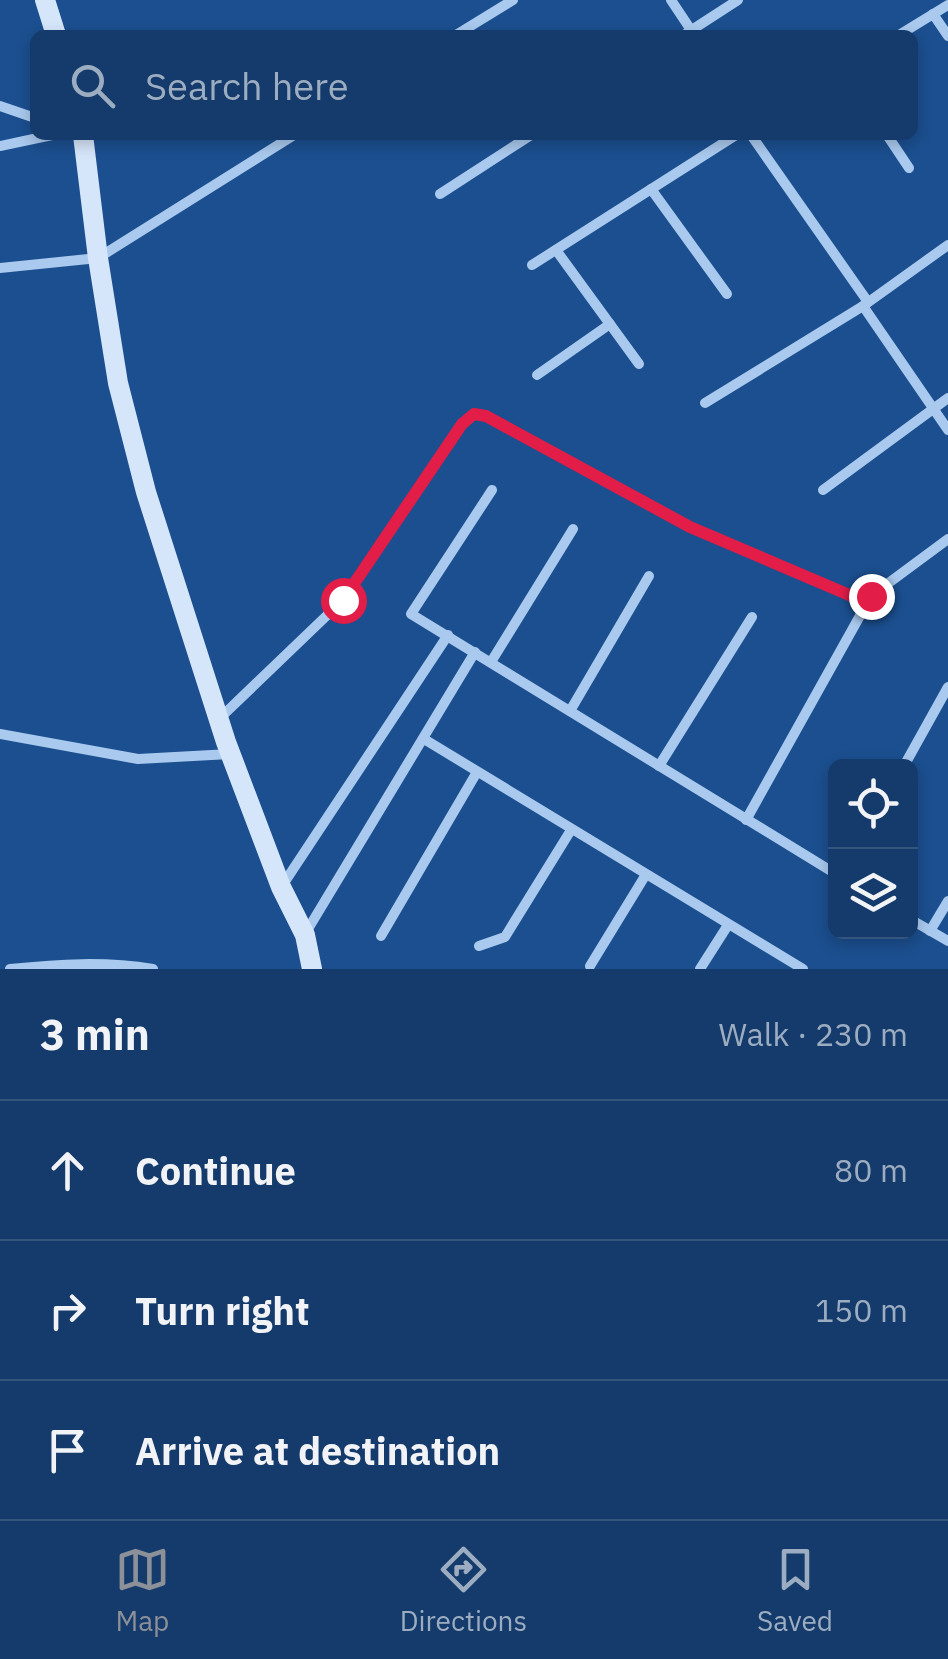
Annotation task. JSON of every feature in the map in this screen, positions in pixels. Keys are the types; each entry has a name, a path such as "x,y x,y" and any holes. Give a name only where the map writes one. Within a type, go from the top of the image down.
{"street":[{"path":"45,0 54,30"},
{"path":"464,30 513,0"},
{"path":"671,0 686,30"},
{"path":"692,30 738,0"},
{"path":"907,30 948,5"},
{"path":"933,14 948,36"},
{"path":"0,106 30,116"},
{"path":"0,146 30,140"},
{"path":"84,140 118,383 146,492 231,754 281,887 305,935 312,969"},
{"path":"0,268 98,258 286,140"},
{"path":"440,194 523,140"},
{"path":"532,264 728,140"},
{"path":"754,140 948,430"},
{"path":"889,140 908,168"},
{"path":"650,189 727,294"},
{"path":"706,403 865,304 948,245"},
{"path":"556,250 639,364"},
{"path":"537,375 610,324"},
{"path":"823,490 948,398"},
{"path":"219,719 343,600 462,424 474,414 486,416 690,527 868,603"},
{"path":"492,490 410,614 828,869"},
{"path":"491,662 574,528"},
{"path":"746,820 871,596 948,539"},
{"path":"570,711 649,576"},
{"path":"659,766 752,617"},
{"path":"281,887 448,636"},
{"path":"305,935 475,652"},
{"path":"908,759 948,688"},
{"path":"0,734 138,760 231,754"},
{"path":"424,739 803,969"},
{"path":"382,936 477,772"},
{"path":"479,946 505,937 571,830"},
{"path":"590,966 645,876"},
{"path":"930,930 948,901"},
{"path":"918,923 948,941"},
{"path":"700,969 728,924"},
{"path":"10,969 56,964 152,969"}],"route":[{"path":"343,600 462,424 474,414 486,416 690,527 868,603 871,596"}]}
